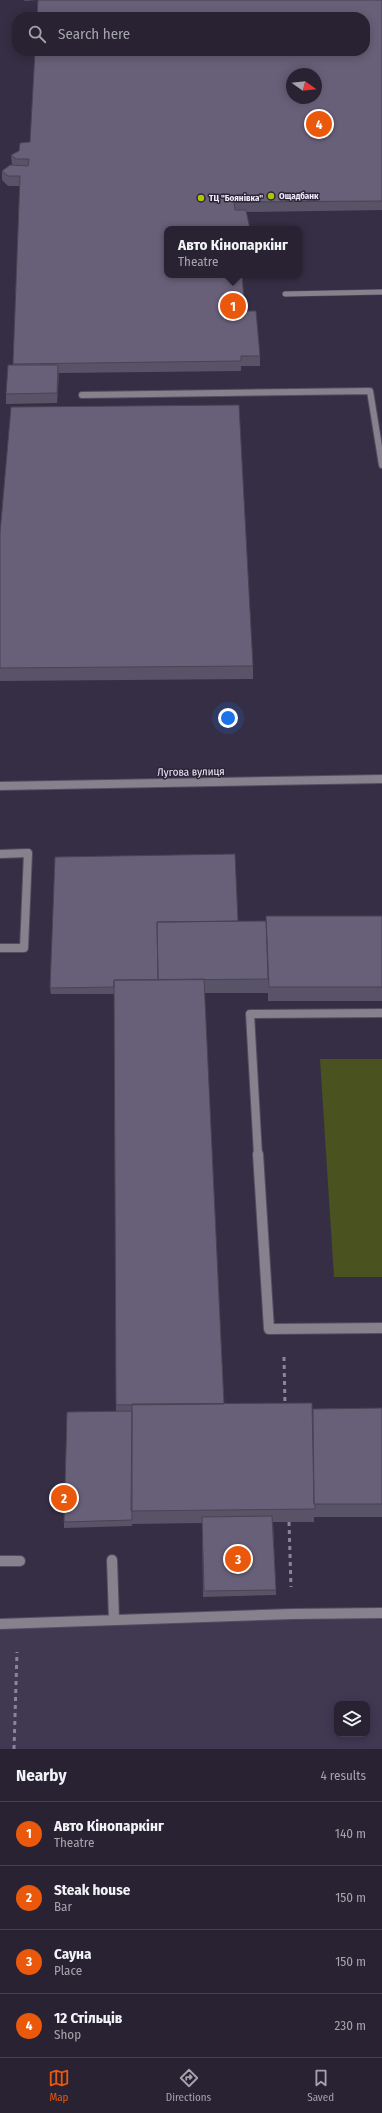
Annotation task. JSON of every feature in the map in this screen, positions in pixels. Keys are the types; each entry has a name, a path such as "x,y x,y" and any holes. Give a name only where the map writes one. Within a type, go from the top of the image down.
{"street":[{"path":"285,294 382,292"},
{"path":"82,395 370,391 382,465"},
{"name":"Лугова вулиця","path":"0,786 382,779"},
{"path":"0,854 28,853 24,948 0,948"},
{"path":"382,1013 250,1014 269,1329 382,1328"},
{"path":"112,1560 114,1620"},
{"path":"0,1561 20,1561"},
{"path":"0,1624 292,1614 382,1613"}],"path":[{"path":"284,1329 285,1408"},
{"path":"289,1522 292,1614"},
{"path":"14,1749 18,1623"}],"shaded area":[{"path":"382,1613 382,1749 0,1749 0,1624"}],"green space":[{"path":"320,1059 382,1059 382,1277 334,1277"}],"building":[{"name":"ТЦ \"Боянівка\"","path":"38,0 382,0 382,201 234,202 235,210 246,210 249,226 164,226 164,278 242,278 245,311 256,311 260,356 241,356 241,361 13,364 20,176 8,176 2,171 10,165 28,166 29,159 16,159 11,155 19,151 20,143 30,142 35,56 370,56 370,12 37,12"},
{"path":"8,365 58,365 57,393 6,394"},
{"path":"239,405 253,666 0,668 0,533 11,407"},
{"path":"235,854 238,921 157,922 158,980 114,980 114,987 50,988 55,857"},
{"path":"266,916 382,916 382,987 269,987"},
{"path":"266,921 268,979 158,980 157,922"},
{"path":"204,979 224,1404 116,1405 114,980"},
{"path":"312,1403 315,1509 131,1511 132,1404"},
{"path":"382,1408 382,1504 314,1504 313,1409"},
{"path":"132,1411 132,1520 64,1522 67,1412"},
{"path":"272,1516 276,1590 204,1591 202,1517"}],"place":[{"name":"12 Стільців","path":"319,124"},
{"name":"Ощадбанк","path":"271,196"},
{"name":"ТЦ \"Боянівка\"","path":"201,198"},
{"name":"Авто Кінопаркінг","path":"233,306"},
{"name":"Steak house","path":"64,1498"},
{"name":"Сауна","path":"238,1559"}]}
